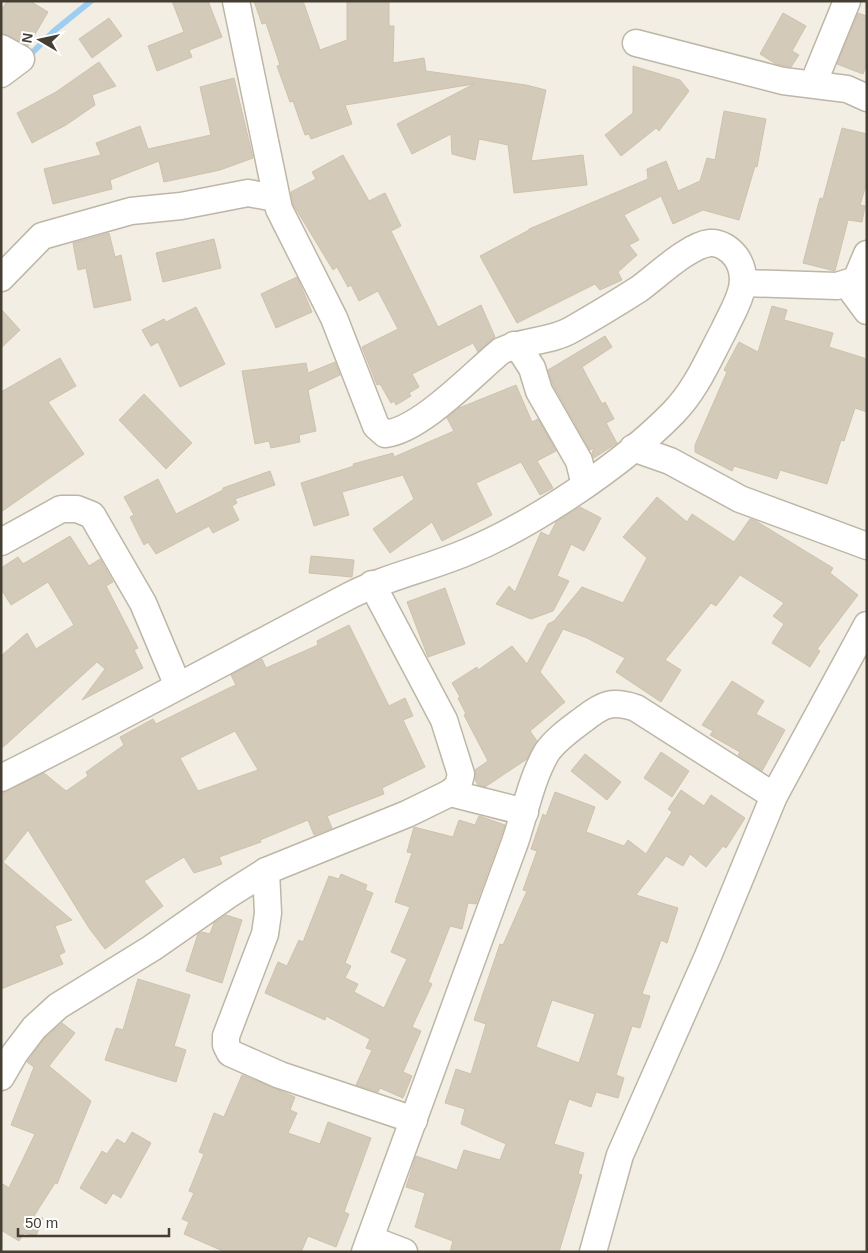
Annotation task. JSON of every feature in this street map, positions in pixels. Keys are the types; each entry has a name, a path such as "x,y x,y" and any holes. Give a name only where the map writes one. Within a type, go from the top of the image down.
{"street":[{"path":"1,778 90,734 372,584 466,553 545,510 585,485 633,448 674,411 702,372 739,298 744,282 742,268 734,253 723,246 711,243 696,248 637,290 567,333 514,345 501,351 430,412 394,433 385,434 376,426 334,318 278,209 269,154 236,1"},
{"path":"813,84 847,1"},
{"path":"636,44 783,81 848,89 867,98"},
{"path":"1,48 21,59 1,74"},
{"path":"1,278 42,236 130,211 181,206 248,193 275,198"},
{"path":"744,282 836,286 847,284 856,280 867,254"},
{"path":"847,284 867,311"},
{"path":"514,345 521,350 532,368 539,391 579,461 585,485"},
{"path":"633,448 670,461 740,499 867,546"},
{"path":"1,542 61,509 77,509 92,515 143,603 178,686"},
{"path":"1,1077 15,1053 34,1028 58,1006 152,948 266,870 407,814 450,793 458,786 461,774 444,720 372,584"},
{"path":"593,1252 620,1155 708,956 774,796 867,625"},
{"path":"404,1252 368,1245 536,777 548,751 569,730 599,707 619,702 636,708 774,796"},
{"path":"450,793 525,812"},
{"path":"266,870 268,913 265,934 226,1036 226,1045 230,1053 280,1076 414,1120"}],"building":[{"path":"7,1 30,1 48,12 28,46 1,33 1,11"},
{"path":"172,1 208,1 222,37 189,50 192,57 157,71 148,46 184,32"},
{"path":"254,1 303,1 320,50 347,40 347,1 389,1 389,26 394,26 393,63 424,58 426,71 526,85 546,90 531,161 583,155 587,185 514,193 508,145 479,139 475,160 452,154 451,134 412,154 397,124 474,84 345,105 352,124 311,139 309,134 305,135 293,101 290,102 277,66 280,65 266,23 262,24"},
{"path":"783,13 806,26 792,51 799,55 791,67 776,64 760,54"},
{"path":"858,13 867,16 867,64 863,74 837,64"},
{"path":"109,18 122,36 92,58 79,39"},
{"path":"99,62 116,86 92,95 95,105 66,125 32,143 17,113 56,92"},
{"path":"633,66 680,80 689,91 659,131 656,128 621,156 605,135 633,113"},
{"path":"234,78 253,158 220,170 164,182 159,161 110,180 112,189 53,204 44,169 101,155 96,143 140,126 148,149 211,135 200,87"},
{"path":"724,111 766,119 757,167 755,166 739,220 703,210 673,224 661,196 624,215 639,240 629,245 637,255 618,272 622,280 600,290 595,284 517,323 480,256 529,229 648,179 647,169 666,161 678,191 700,181 707,158 715,160"},
{"path":"842,128 867,134 867,182 860,205 865,206 862,222 848,220 835,271 803,263 820,198 823,199"},
{"path":"343,155 369,201 385,193 401,226 391,231 438,327 481,305 495,337 478,352 473,343 412,374 419,387 409,393 411,396 396,405 394,401 391,403 380,384 377,385 362,347 398,329 378,291 359,301 351,285 348,287 337,267 333,270 293,204 291,192 316,179 312,172"},
{"path":"109,233 115,257 121,255 131,300 94,308 86,268 78,270 73,243"},
{"path":"214,239 221,268 163,282 156,253"},
{"path":"297,277 312,312 276,328 261,294"},
{"path":"772,306 787,310 784,320 833,333 829,347 867,359 867,412 855,408 844,441 841,440 827,484 780,470 777,479 734,466 732,471 695,452 695,445 727,372 724,370 739,342 758,352"},
{"path":"196,307 225,364 180,387 158,342 151,346 142,330 164,319 166,322"},
{"path":"1,309 20,330 1,348"},
{"path":"605,336 612,347 582,367 602,404 605,402 614,419 606,423 617,443 594,458 592,453 594,448 590,450 553,385 548,370"},
{"path":"60,358 76,386 48,402 84,454 1,512 1,392"},
{"path":"335,362 340,375 308,390 316,431 299,435 300,442 271,448 269,441 255,444 242,371 306,363 308,373"},
{"path":"516,385 532,422 538,419 556,451 537,461 553,488 540,495 521,462 476,483 492,515 442,541 432,522 390,553 373,529 414,499 403,475 342,492 349,515 314,526 301,483 354,466 353,464 393,453 394,457 454,431 447,418 459,408"},
{"path":"144,394 192,443 166,469 119,420"},
{"path":"270,471 275,485 235,499 237,503 232,506 239,520 213,533 209,526 156,554 148,542 144,545 130,517 134,515 124,497 158,479 176,514 223,490 223,488"},
{"path":"657,497 687,522 692,514 734,542 750,519 756,521 833,568 830,573 858,595 817,649 820,651 810,667 772,643 784,624 773,616 784,603 740,575 716,606 711,603 665,660 681,670 661,702 616,672 625,658 587,638 563,629 540,672 565,702 530,731 537,741 527,759 485,787 478,785 475,780 475,770 488,761 464,715 466,714 458,698 460,697 452,683 477,667 478,670 512,646 527,664 548,624 554,621 582,587 623,603 647,558 623,537"},
{"path":"580,507 601,518 584,551 571,544 557,576 569,581 553,611 531,619 496,604 509,586 515,592 541,532 549,536 556,522"},
{"path":"70,536 89,566 100,559 113,582 106,586 138,648 134,650 143,668 82,700 105,669 97,662 1,749 1,656 27,633 36,649 74,625 48,582 11,605 1,589 1,568 18,557 23,564"},
{"path":"311,556 354,560 352,577 309,573"},
{"path":"445,588 465,644 428,657 407,602"},
{"path":"349,625 389,706 405,698 413,716 403,720 425,767 382,788 384,794 327,816 332,828 314,835 308,820 260,840 261,842 219,857 222,864 194,873 184,857 144,881 163,906 105,949 89,928 28,830 3,862 72,920 55,926 65,952 59,955 63,964 1,989 1,793 44,773 66,791 88,776 86,772 124,745 120,737 153,719 156,724 236,685 231,675 262,659 266,668 318,645 317,641","holes":["235,731 258,770 198,791 180,758"]},
{"path":"732,681 764,701 756,714 785,730 762,771 738,755 740,752 710,735 713,731 702,725"},
{"path":"661,752 689,771 672,797 644,778"},
{"path":"585,754 621,782 607,800 571,771"},
{"path":"681,790 704,806 711,795 745,818 726,848 723,846 706,867 690,854 683,866 666,856 636,895 678,908 667,943 661,940 642,994 650,996 640,1028 632,1026 616,1075 624,1078 618,1098 596,1092 591,1107 569,1099 554,1144 584,1153 578,1174 582,1175 559,1252 450,1252 453,1241 415,1227 425,1193 406,1187 416,1156 457,1170 464,1150 500,1160 506,1144 461,1124 465,1109 445,1103 456,1069 471,1074 486,1024 474,1020 500,944 503,945 527,891 523,890 537,851 531,849 543,814 546,816 555,792 595,807 586,832 624,846 628,840 646,854 672,812 668,809","holes":["552,1000 595,1014 579,1063 536,1047"]},
{"path":"479,816 505,825 476,904 468,903 462,929 450,926 428,982 432,984 412,1027 421,1031 403,1072 412,1076 403,1098 380,1088 378,1092 356,1085 372,1050 366,1048 370,1039 326,1016 325,1020 265,993 278,962 287,966 299,940 303,942 329,876 339,879 341,874 367,885 365,890 373,893 345,963 351,966 345,978 358,984 354,992 384,1008 407,959 391,952 410,907 395,902 412,853 407,852 414,827 453,837 459,820 475,825"},
{"path":"226,915 242,920 222,983 186,971 198,934 202,932 210,934 214,923"},
{"path":"138,979 190,995 174,1046 186,1050 176,1082 105,1060 116,1028 123,1030"},
{"path":"62,1023 75,1033 49,1066 91,1101 57,1184 55,1183 34,1216 43,1218 36,1236 24,1233 19,1241 1,1230 1,1183 9,1188 35,1134 11,1125 34,1067 27,1062 45,1038"},
{"path":"242,1075 295,1097 290,1110 297,1113 288,1133 320,1144 328,1122 371,1138 344,1212 349,1214 336,1247 308,1236 301,1252 225,1252 184,1234 189,1222 182,1219 194,1193 189,1191 204,1154 199,1152 214,1113 224,1117"},
{"path":"132,1132 151,1143 121,1198 113,1193 106,1204 80,1188 102,1151 107,1154 117,1139 125,1144"}],"waterway":[{"path":"26,59 54,31 91,1"}]}
